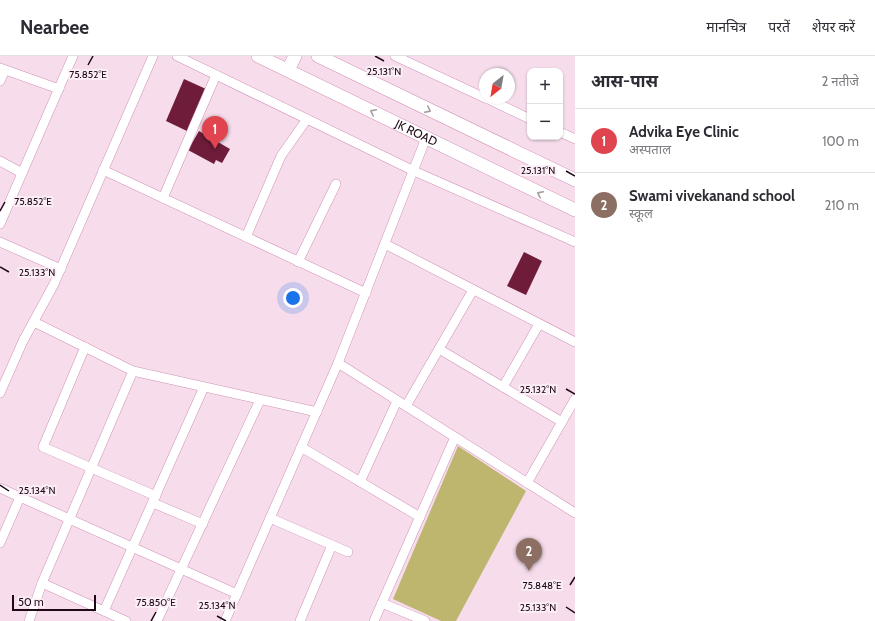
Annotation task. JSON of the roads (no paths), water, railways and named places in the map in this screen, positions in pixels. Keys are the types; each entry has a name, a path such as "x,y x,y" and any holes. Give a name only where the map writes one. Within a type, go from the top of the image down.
{"street":[{"path":"0,224 74,56"},
{"path":"1,388 23,341 61,269 153,56"},
{"path":"177,56 414,171 575,242"},
{"name":"JK ROAD","path":"258,56 575,210"},
{"path":"288,70 295,56"},
{"path":"318,56 575,180"},
{"path":"395,56 479,95"},
{"path":"0,81 2,69 59,89"},
{"path":"163,198 216,75"},
{"path":"498,104 527,117"},
{"path":"246,237 281,156 307,119"},
{"path":"563,133 575,139"},
{"path":"225,621 338,363 426,138"},
{"path":"0,161 22,173"},
{"path":"103,170 366,293"},
{"path":"298,262 336,184"},
{"path":"0,242 61,269"},
{"path":"385,244 575,342"},
{"path":"406,406 473,290"},
{"path":"34,322 133,371 317,412"},
{"path":"503,387 539,324"},
{"path":"85,347 43,447 91,468 203,524"},
{"path":"439,349 562,422"},
{"path":"338,363 575,513"},
{"path":"29,621 42,583 133,371"},
{"path":"104,611 204,387"},
{"path":"527,483 575,399"},
{"path":"157,621 260,400"},
{"path":"360,482 397,401"},
{"path":"374,621 455,437"},
{"path":"301,447 420,517"},
{"path":"0,488 237,594"},
{"path":"0,543 20,497"},
{"path":"270,518 348,552"},
{"path":"302,620 332,545"},
{"path":"42,583 126,621"},
{"path":"382,603 425,621"}],"place":[{"name":"Advika Eye Clinic","path":"215,149"},
{"name":"Swami vivekanand school","path":"529,571"}]}
